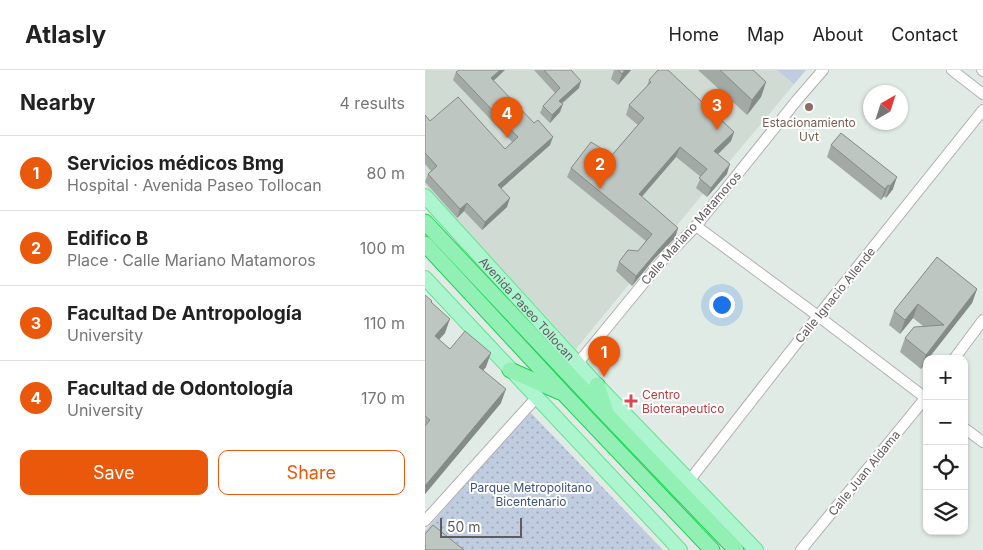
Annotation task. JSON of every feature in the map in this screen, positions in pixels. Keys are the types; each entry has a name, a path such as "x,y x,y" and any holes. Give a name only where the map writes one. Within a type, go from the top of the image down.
{"highway":[{"name":"Avenida Paseo Tollocan","path":"425,222 736,550"},
{"path":"425,244 712,550"},
{"path":"510,370 565,395"},
{"path":"597,385 607,415"}],"main road":[{"name":"Avenida Paseo Tollocan","path":"425,196 597,385 756,550"},
{"path":"425,278 680,550"}],"street":[{"name":"Calle Mariano Matamoros","path":"578,363 660,263 696,226 823,70"},
{"path":"952,70 983,94"},
{"name":"Calle Ignacio Allende","path":"689,481 983,110"},
{"path":"696,226 923,396"},
{"path":"957,355 983,320"},
{"path":"425,521 536,398"},
{"name":"Calle Juan Aldama","path":"801,550 924,400"},
{"path":"968,431 983,442"}],"shaded area":[{"path":"425,70 806,70 576,349 425,185"}],"green space":[{"path":"777,70 806,70 794,84"},
{"name":"Parque Metropolitano Bicentenario","path":"529,411 663,550 425,550 425,531"}],"building":[{"path":"459,70 500,70 491,78 534,123 538,120 553,137 498,185 510,198 485,222 467,203 460,209 428,174 437,166 425,153 425,115 430,121 458,97 505,149 518,137 456,72"},
{"path":"544,70 571,70 581,81 559,101 563,104 552,115 543,106 560,88"},
{"path":"658,70 668,70 734,132 714,151 730,164 711,188 699,178 707,169 680,147 639,194 678,228 636,276 619,262 628,250 638,251 652,234 571,168 591,142 612,155 644,118 629,105 651,82 649,80"},
{"path":"720,70 753,70 766,82 752,100"},
{"path":"841,133 897,177 890,186 888,185 885,189 831,145"},
{"path":"937,257 977,289 926,355 905,338 914,327 944,325 918,304 905,320 894,311"},
{"path":"425,295 450,319 435,336 450,349 465,331 491,353 479,367 506,389 425,486 425,426 430,420 425,416"},
{"path":"433,525 464,550 425,550 425,534"}],"place":[{"name":"Estacionamiento Uvt","path":"809,107"},
{"name":"Facultad De Antropología","path":"717,130"},
{"name":"Facultad de Odontología","path":"507,138"},
{"name":"Edifico B","path":"600,189"},
{"name":"Servicios médicos Bmg","path":"604,377"},
{"name":"Centro Bioterapeutico","path":"631,401"}]}
